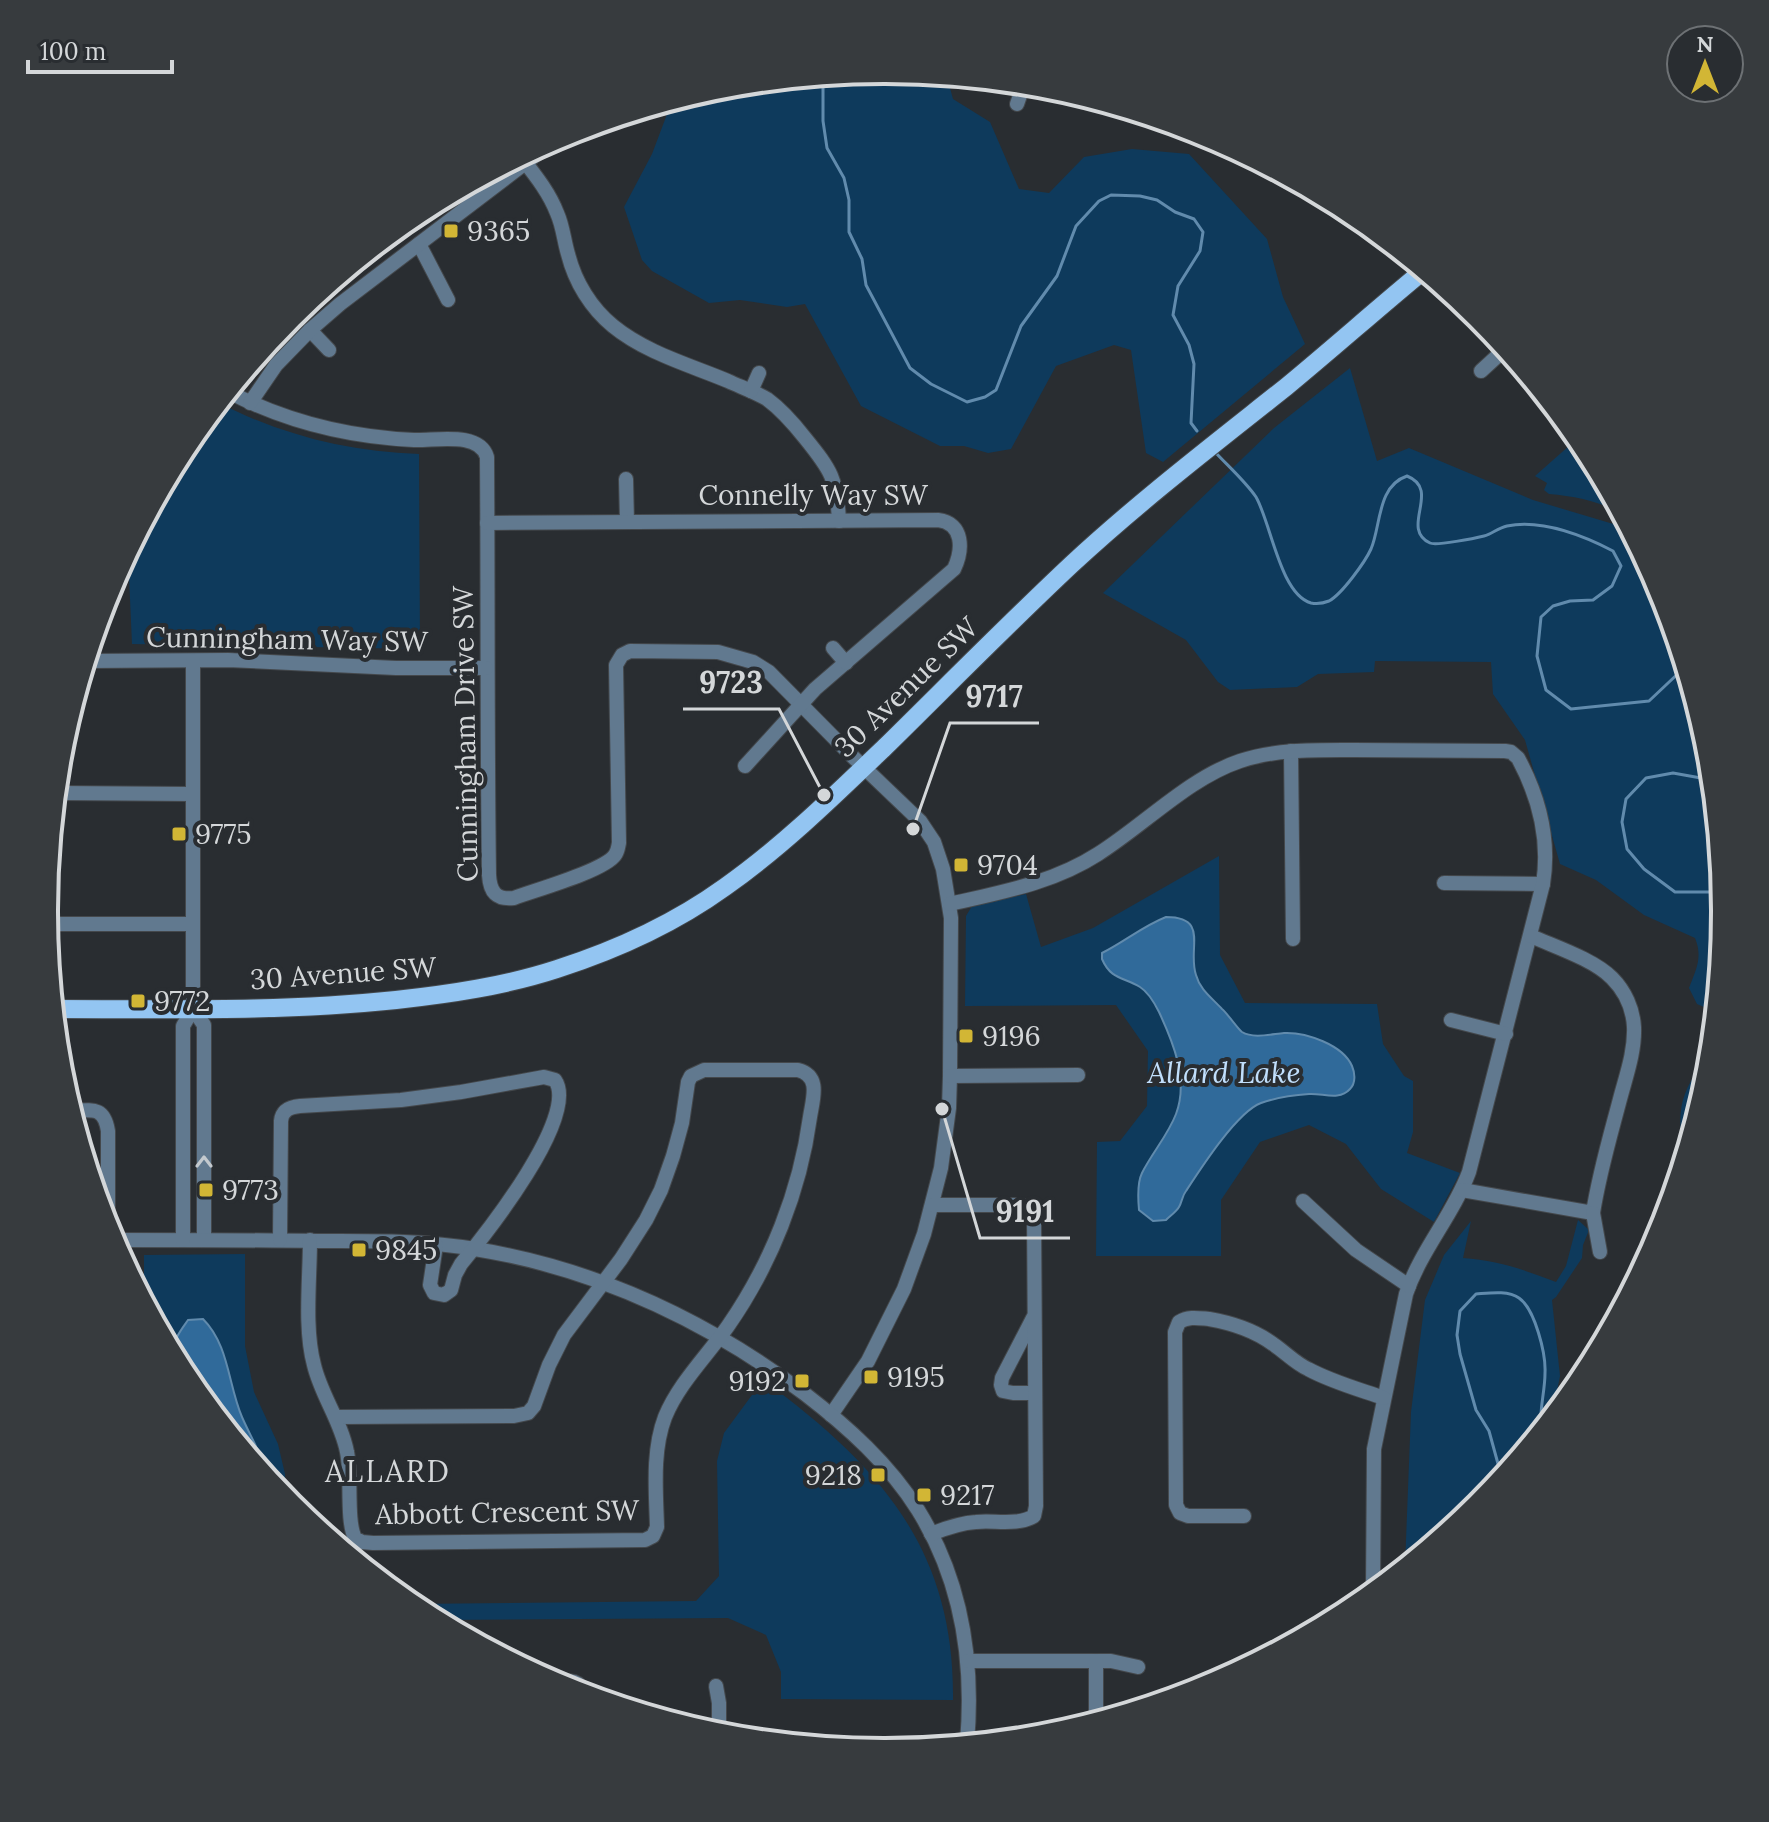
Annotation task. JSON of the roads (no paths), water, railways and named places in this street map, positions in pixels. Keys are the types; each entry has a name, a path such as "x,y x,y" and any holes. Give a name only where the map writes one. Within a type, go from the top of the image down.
{"main road":[{"name":"30 Avenue SW","path":"64,1009 284,1009 402,999 492,986 557,969 600,953 684,913 725,888 786,841 1073,564 1182,469 1287,386 1415,278"},
{"name":"30 Avenue SW","path":"1287,386 1325,362 1421,283"}],"street":[{"path":"1017,104 1020,96"},
{"path":"527,166 551,198 576,277 601,315 639,343 730,389 751,391 781,410 825,462 832,475 839,521"},
{"path":"250,403 276,365 310,330 495,182"},
{"path":"419,244 448,300"},
{"path":"310,330 329,350"},
{"path":"1481,371 1497,356"},
{"path":"751,391 759,373"},
{"name":"Cunningham Drive SW","path":"238,397 304,424 356,435 464,440 479,444 485,450 489,882 492,893 505,899 514,898 589,870 608,861 617,851 616,665 623,653 636,651 709,651 753,662 769,672 905,805 927,831 940,856 950,904 950,1076 945,1138 932,1205 914,1262 868,1361 831,1415"},
{"path":"626,479 627,522"},
{"name":"Connelly Way SW","path":"487,523 945,521 955,527 959,536 958,561 954,569 815,689 802,705"},
{"path":"833,648 846,663"},
{"name":"Cunningham Way SW","path":"97,661 228,660 396,668 486,668"},
{"path":"183,1240 183,1026 193,1009 193,661"},
{"path":"745,766 802,705"},
{"path":"1291,751 1293,939"},
{"path":"950,904 1032,885 1064,872 1101,852 1220,769 1254,757 1291,751 1511,752 1521,764 1541,816 1546,856 1543,884 1476,1152 1462,1190 1422,1257 1409,1286 1374,1449 1373,1578"},
{"path":"67,793 192,794"},
{"path":"1444,883 1543,884"},
{"path":"58,924 192,924"},
{"path":"1531,936 1607,974 1626,996 1633,1018 1631,1054 1593,1213 1600,1252"},
{"path":"193,1009 204,1025 204,1240"},
{"path":"1451,1020 1506,1034"},
{"name":"Abbott Crescent SW","path":"310,1240 311,1354 317,1377 345,1440 352,1531 355,1538 362,1542 645,1540 653,1536 657,1527 657,1454 665,1417 685,1382 745,1300 779,1232 793,1194 807,1138 813,1093 811,1078 803,1071 704,1070 691,1076 678,1139 661,1190 639,1232 603,1282"},
{"path":"950,1076 1078,1075"},
{"path":"280,1240 281,1116 288,1109 295,1106 401,1100 538,1077 555,1080 560,1089 558,1103 542,1150 457,1270 448,1294 434,1293 430,1285 436,1245"},
{"path":"83,1111 100,1112 106,1120 108,1193"},
{"path":"1462,1190 1593,1213"},
{"path":"1303,1201 1356,1250 1409,1286"},
{"path":"931,1534 958,1524 1025,1521 1034,1516 1036,1506 1035,1222 1031,1209 1017,1205 932,1205"},
{"path":"127,1240 387,1241 474,1249 541,1263 603,1282 663,1307 720,1336 776,1372 831,1415 880,1459 902,1486 931,1534 956,1598 968,1661 967,1733"},
{"path":"337,1417 514,1416 528,1413 534,1406 564,1335 603,1282"},
{"path":"1035,1314 1001,1385 1006,1392 1035,1393"},
{"path":"1244,1516 1188,1516 1180,1513 1176,1505 1175,1332 1179,1322 1186,1318 1202,1318 1245,1328 1310,1371 1384,1398"},
{"path":"968,1661 1111,1661 1138,1667"},
{"path":"1096,1661 1096,1710"},
{"path":"716,1686 719,1721"}],"water":[{"name":"Allard Lake","path":"1166,917 1180,918 1192,928 1194,965 1200,985 1242,1032 1257,1036 1293,1033 1323,1041 1347,1059 1354,1078 1350,1089 1341,1095 1291,1096 1252,1108 1210,1155 1176,1211 1166,1220 1153,1221 1139,1210 1139,1181 1176,1114 1181,1088 1178,1062 1151,998 1140,987 1109,971 1102,953"},
{"path":"203,1319 212,1329 223,1353 237,1404 256,1447 197,1370 177,1337 188,1320"}],"waterway":[{"path":"823,87 827,148 844,178 849,200 849,232 862,259 866,285 910,368 931,384 967,402 996,390 1021,326 1057,276 1076,226 1099,201 1111,195 1140,196 1157,200 1175,212 1194,219 1203,232 1200,251 1178,286 1173,315 1189,345 1194,364 1191,423 1197,431"},
{"path":"1215,452 1256,497 1291,586 1300,597 1311,603 1329,601 1353,577 1371,549 1385,497 1397,481 1407,476 1417,482 1421,490 1418,528 1430,543 1480,537 1520,524 1575,534 1613,551 1621,566 1612,586 1593,600 1570,601 1553,606 1541,617 1537,656 1546,690 1571,709 1649,701 1676,675"},
{"path":"1700,778 1673,773 1646,778 1626,799 1622,822 1627,849 1644,869 1675,892 1710,892"},
{"path":"1498,1464 1489,1431 1476,1410 1457,1335 1460,1311 1476,1294 1515,1295 1530,1312 1545,1365 1541,1412"}],"place":[{"name":"9365","path":"451,231"},
{"name":"9723","path":"824,795"},
{"name":"9717","path":"913,829"},
{"name":"9775","path":"179,834"},
{"name":"9704","path":"961,865"},
{"name":"9772","path":"138,1001"},
{"name":"9196","path":"966,1036"},
{"name":"9191","path":"942,1109"},
{"name":"9773","path":"206,1190"},
{"name":"9845","path":"359,1250"},
{"name":"9195","path":"871,1377"},
{"name":"9192","path":"802,1381"},
{"name":"9218","path":"878,1475"},
{"name":"9217","path":"924,1495"}],"district":[{"name":"ALLARD","path":"388,1472"}]}
